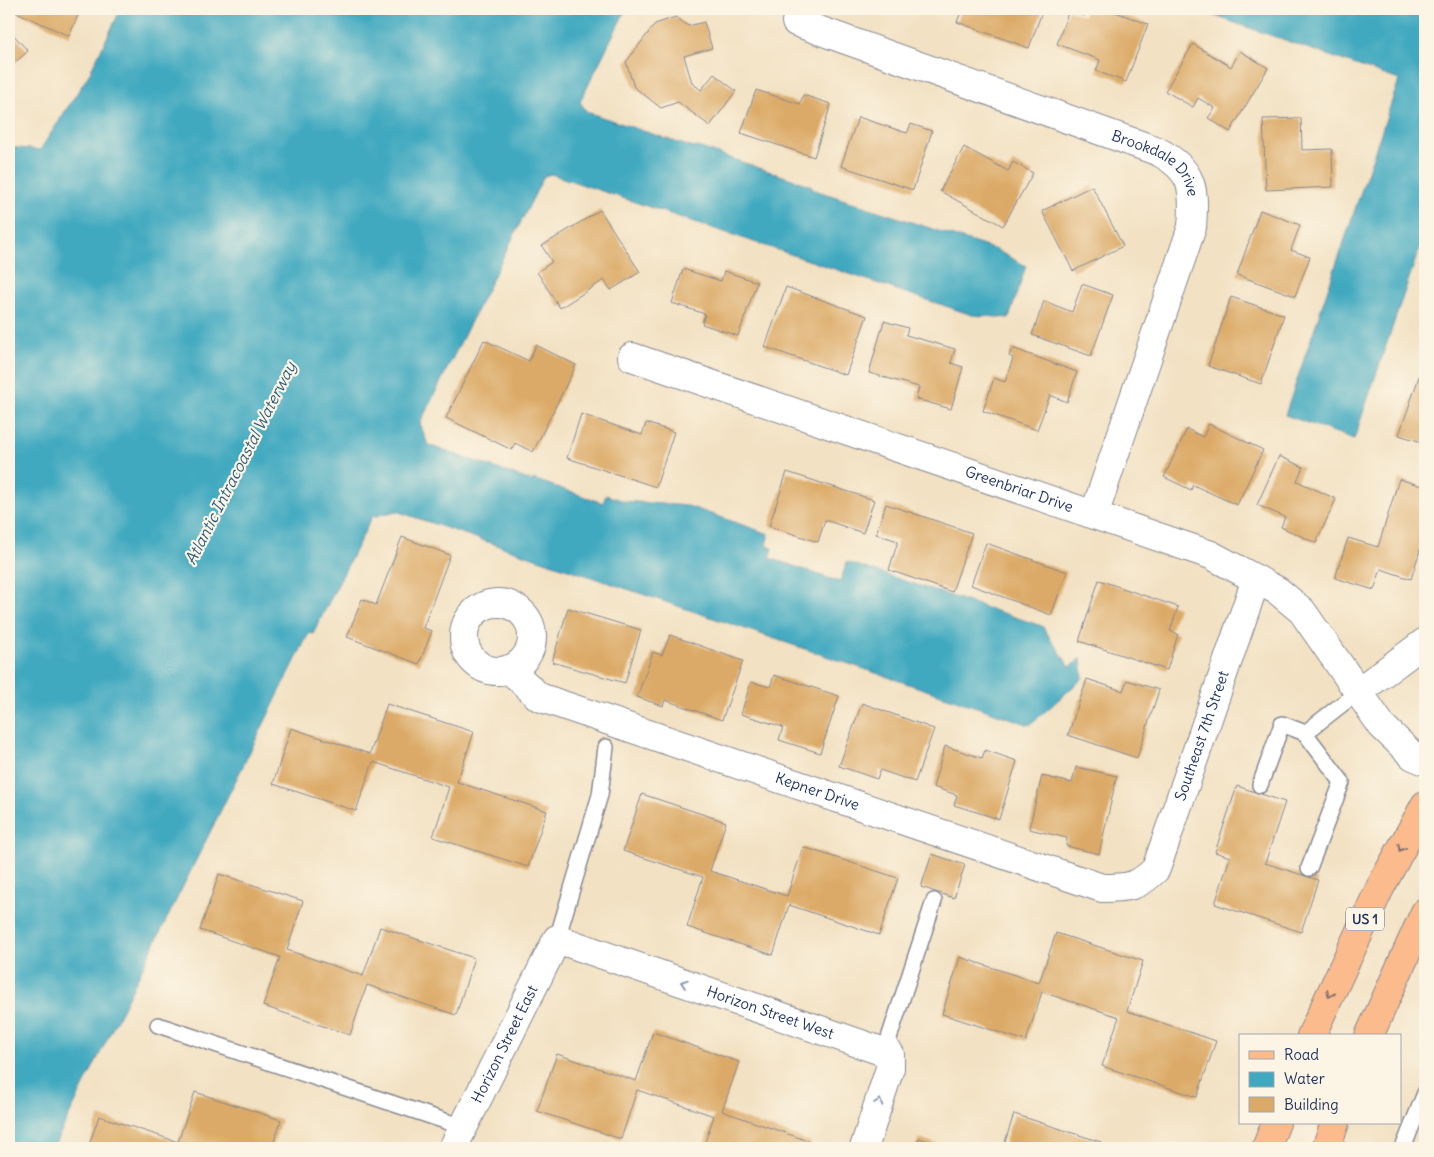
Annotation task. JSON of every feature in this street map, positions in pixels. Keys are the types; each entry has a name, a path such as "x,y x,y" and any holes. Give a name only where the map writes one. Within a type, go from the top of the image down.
{"main road":[{"name":"US 1","path":"1312,1034 1380,888 1425,806"},
{"path":"1370,1034 1425,912"},
{"path":"1266,1148 1276,1124"}],"street":[{"name":"Brookdale Drive","path":"796,22 1157,151 1174,160 1188,176 1194,198 1192,227 1094,515"},
{"name":"Greenbriar Drive","path":"632,357 1210,555 1278,591 1302,611 1382,726 1413,756 1425,761"},
{"name":"Southeast 7th Street","path":"1137,885 1156,869 1256,580"},
{"path":"1359,691 1425,642"},
{"name":"Kepner Drive","path":"509,669 539,696 548,700 1102,888 1137,885"},
{"name":"Horizon Street West","path":"557,939 890,1054"},
{"name":"Horizon Street East","path":"458,1138 557,939"},
{"path":"864,1148 890,1068 890,1054"}],"lane":[{"path":"1305,733 1359,691"},
{"path":"1260,785 1282,724 1305,733 1342,782 1309,868"},
{"path":"557,939 600,795 606,747"},
{"path":"890,1054 889,1038 934,901"},
{"path":"158,1024 458,1138"},
{"path":"1404,1148 1425,1093"}],"water":[{"name":"Atlantic Intracoastal Waterway","path":"121,9 626,9 580,102 587,112 694,148 698,147 812,186 812,189 996,250 1026,266 1009,318 972,315 551,174 544,176 420,423 428,445 532,481 533,479 603,503 606,495 624,501 688,506 769,534 766,545 773,548 770,558 840,582 847,562 1042,626 1070,667 1081,658 1083,678 1030,725 396,511 372,517 313,634 309,633 53,1148 9,1148 9,147 40,150 88,76"},
{"path":"1195,9 1417,9 1425,12 1425,232 1354,439 1285,415 1399,80"}],"building":[{"path":"12,9 81,9 69,36"},
{"path":"962,9 1043,9 1029,48 957,22"},
{"path":"1086,9 1107,9 1148,24 1126,82 1096,71 1100,60 1057,44 1069,10 1084,16"},
{"path":"676,17 688,26 704,22 712,48 684,56 692,83 701,90 714,74 736,91 710,126 678,102 661,108 634,87 626,62 655,24"},
{"path":"9,30 28,51 9,68"},
{"path":"1193,44 1231,67 1240,51 1268,68 1230,132 1208,118 1215,108 1198,98 1193,107 1165,91"},
{"path":"756,90 800,104 803,95 831,104 814,157 741,133"},
{"path":"858,117 907,133 911,124 932,131 913,190 841,166"},
{"path":"1301,118 1302,150 1332,149 1333,187 1266,190 1263,119"},
{"path":"964,147 1008,171 1013,162 1033,173 1003,226 940,191"},
{"path":"1092,186 1123,246 1073,271 1042,211"},
{"path":"600,210 640,272 611,290 604,280 560,308 537,272 552,262 542,246"},
{"path":"1260,210 1300,225 1291,250 1310,257 1295,296 1237,275"},
{"path":"683,269 721,281 724,271 757,282 738,336 702,324 705,314 672,303"},
{"path":"1082,284 1113,295 1091,356 1032,335 1044,301 1072,312"},
{"path":"786,287 867,316 846,375 765,347"},
{"path":"1231,297 1284,315 1261,384 1208,366"},
{"path":"884,321 908,328 906,335 955,349 951,363 963,367 951,409 916,399 919,387 869,373"},
{"path":"484,340 529,361 536,345 576,365 533,452 515,443 512,450 446,418"},
{"path":"1012,348 1077,372 1067,402 1050,395 1037,430 983,411 994,378 1005,382 1013,358 1009,356"},
{"path":"1421,371 1425,373 1425,443 1399,435"},
{"path":"581,414 642,435 646,423 674,432 656,487 567,458"},
{"path":"1209,424 1263,450 1237,505 1193,485 1191,490 1164,477 1187,429 1203,437"},
{"path":"1279,456 1303,467 1297,481 1336,499 1316,543 1281,527 1285,517 1257,505"},
{"path":"787,472 874,500 863,533 825,520 818,542 769,526"},
{"path":"1399,479 1425,487 1425,534 1411,579 1381,569 1374,590 1335,578 1348,538 1378,547"},
{"path":"886,504 972,533 952,592 889,570 898,541 876,534"},
{"path":"402,537 450,555 423,628 432,631 419,664 347,637 362,599 376,605"},
{"path":"986,543 1067,572 1051,615 971,585"},
{"path":"1099,580 1178,607 1170,631 1178,634 1167,670 1079,641"},
{"path":"568,608 641,630 625,683 552,662"},
{"path":"670,635 743,661 722,720 665,700 663,706 637,697 653,652 662,655"},
{"path":"774,675 839,696 820,753 779,740 783,727 741,714 751,682 770,687"},
{"path":"1087,679 1123,691 1127,680 1159,690 1137,758 1068,735"},
{"path":"862,703 934,729 915,782 880,770 877,779 839,766"},
{"path":"387,704 474,732 457,782 547,811 528,867 433,837 449,787 373,762 356,811 273,784 291,728 370,754"},
{"path":"945,746 982,758 985,750 1017,761 999,819 954,805 957,795 933,787"},
{"path":"1076,767 1117,776 1099,854 1066,846 1067,838 1029,829 1042,776 1072,783"},
{"path":"1237,786 1285,802 1265,863 1318,880 1301,932 1215,904 1230,857 1215,852"},
{"path":"642,794 726,822 710,871 787,896 803,847 898,878 879,935 789,905 773,955 687,927 703,877 623,851"},
{"path":"932,854 965,865 954,898 921,887"},
{"path":"219,874 303,901 287,950 363,976 380,927 474,958 456,1015 367,985 350,1035 263,1006 280,957 200,930"},
{"path":"1056,933 1143,961 1127,1011 1216,1041 1197,1097 1102,1066 1119,1017 1042,992 1026,1041 942,1014 960,957 1039,983"},
{"path":"653,1032 739,1062 722,1111 811,1142 809,1148 703,1148 714,1116 637,1090 621,1139 537,1111 557,1054 636,1081"},
{"path":"195,1092 281,1120 272,1148 88,1148 99,1116 178,1142"},
{"path":"1014,1114 1101,1142 1099,1148 1003,1148"},
{"path":"919,1138 949,1148 915,1148"}]}
